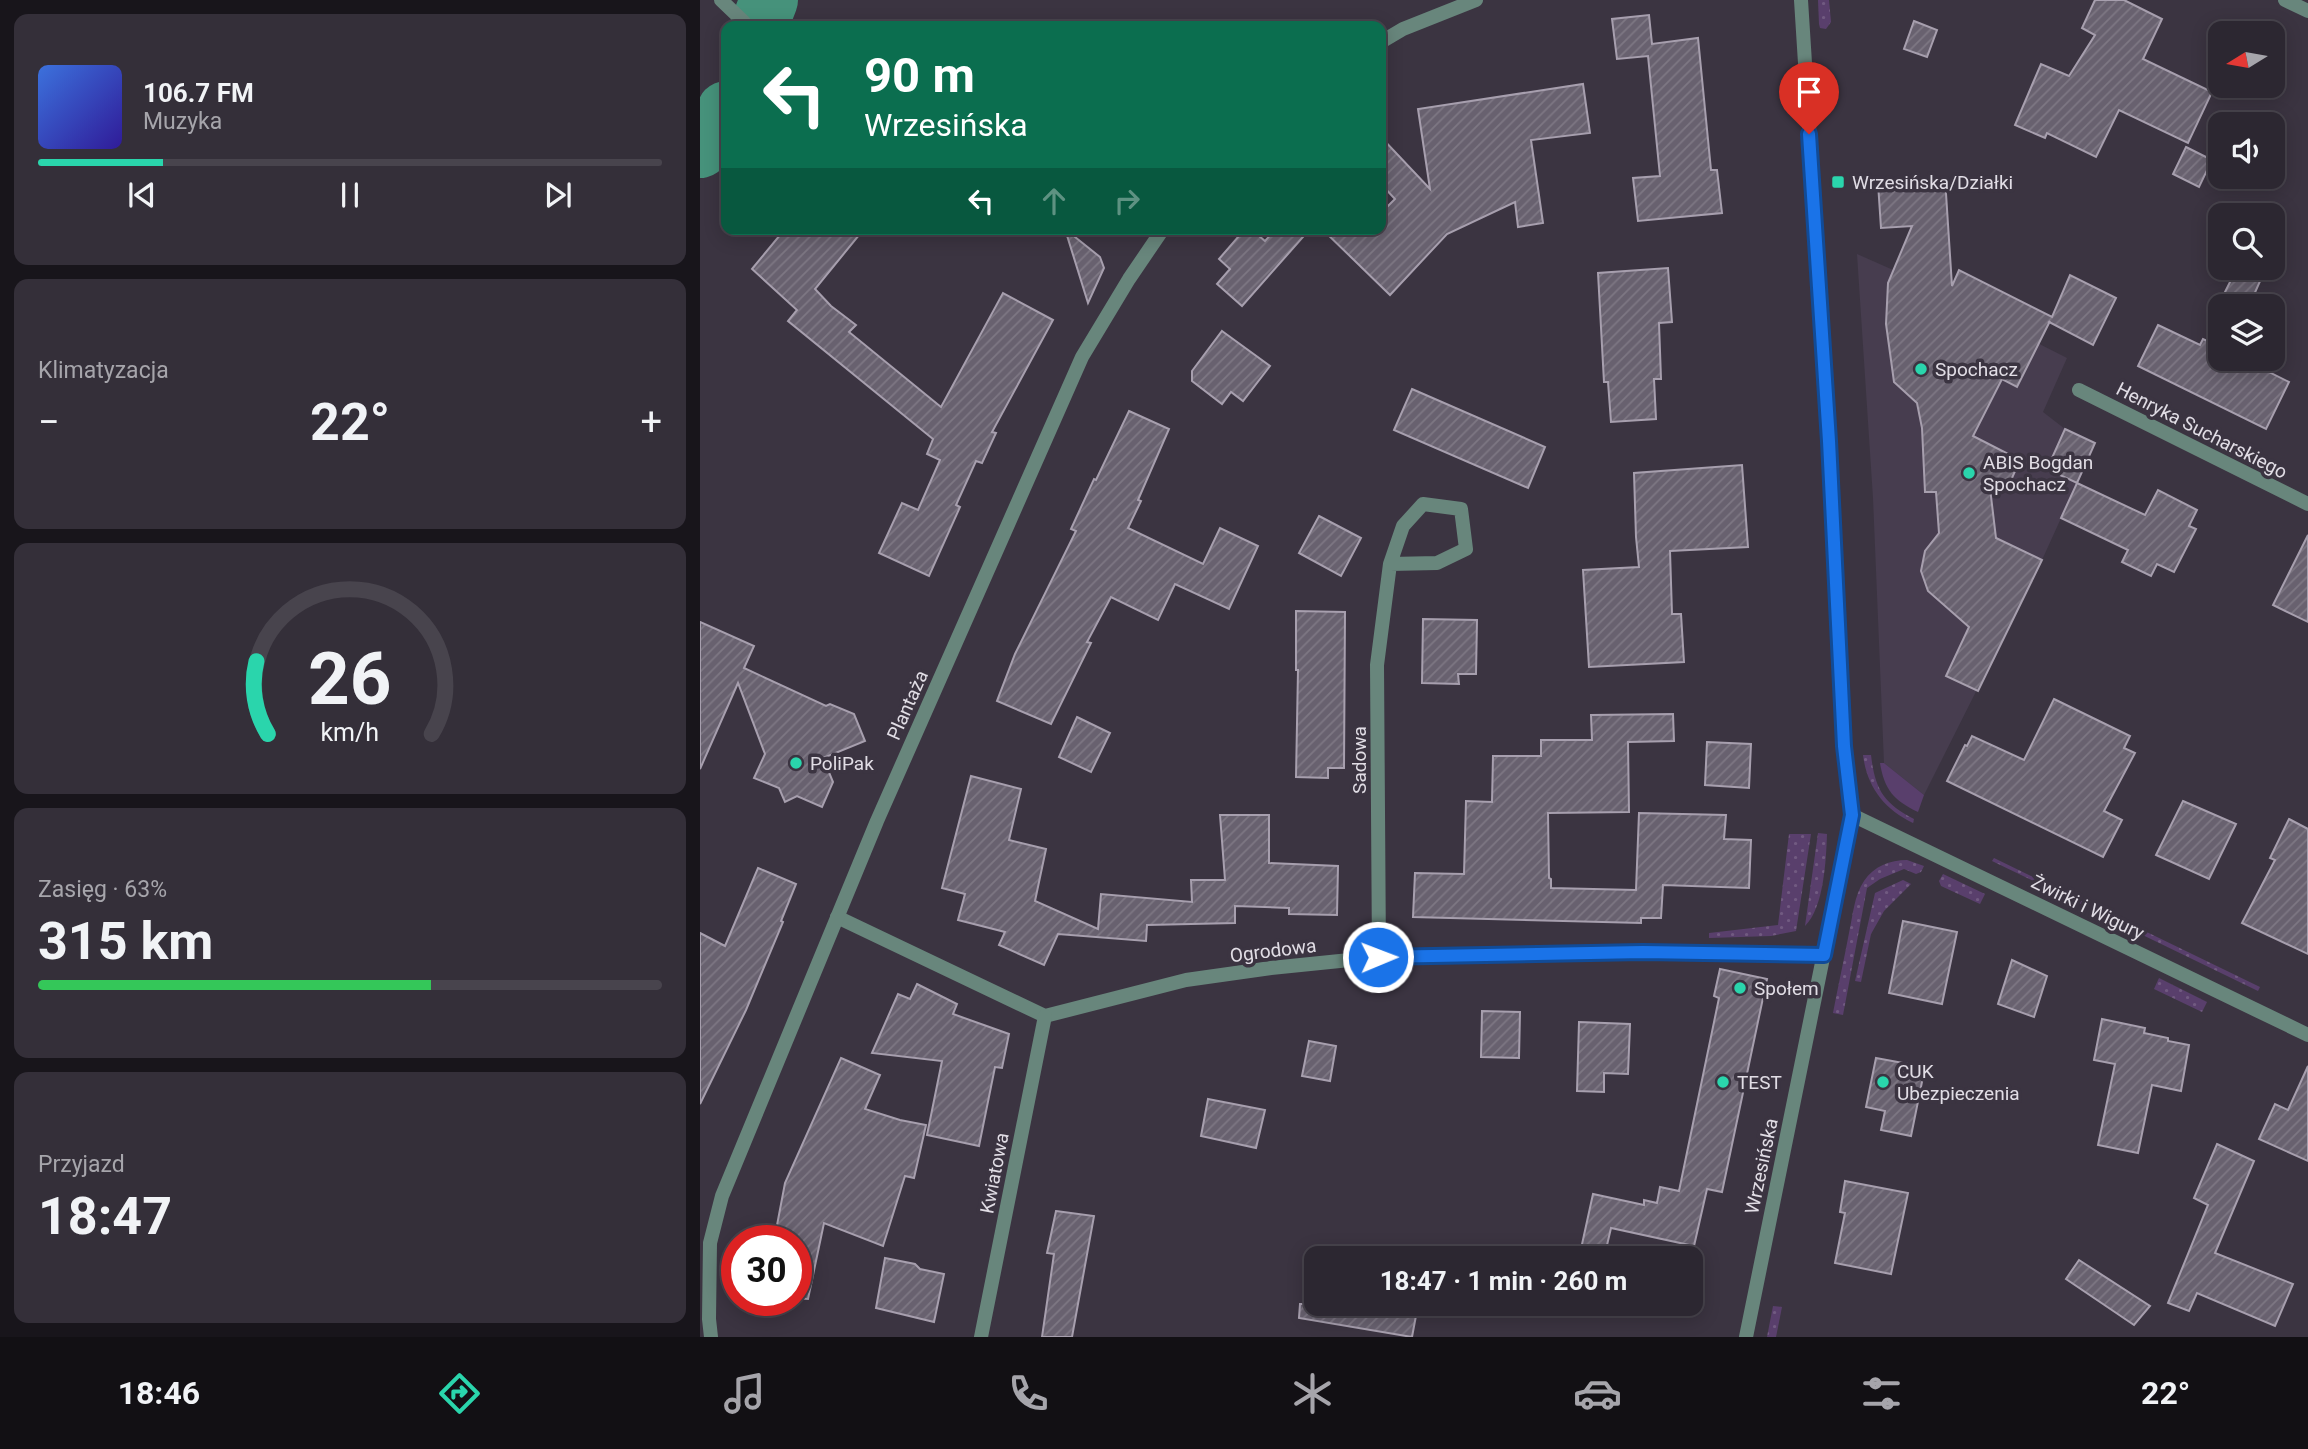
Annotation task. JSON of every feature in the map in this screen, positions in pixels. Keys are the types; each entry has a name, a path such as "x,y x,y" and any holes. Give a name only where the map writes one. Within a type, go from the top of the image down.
{"street":[{"path":"721,0 743,21"},
{"path":"1386,39 1403,29 1476,0"},
{"name":"Wrzesińska","path":"1746,1337 1852,815 1844,746 1829,441 1801,0"},
{"path":"2285,0 2308,11"},
{"name":"Plantaża","path":"711,1337 710,1243 722,1196 882,808 1082,358 1159,235"},
{"name":"Henryka Sucharskiego","path":"2079,390 2308,504"},
{"name":"Sadowa","path":"1378,957 1377,665 1390,564 1403,526 1423,504 1461,509 1466,549 1437,564 1390,564"},
{"name":"Żwirki i Wigury","path":"1852,815 2308,1035"},
{"path":"837,917 1045,1016"},
{"name":"Ogrodowa","path":"1045,1016 1186,980 1378,957 1643,952 1824,955"},
{"name":"Kwiatowa","path":"981,1337 1045,1016"}],"shaded area":[{"path":"1818,0 1829,0 1831,22 1826,29 1820,28"},
{"path":"1857,254 2067,358 2043,412 2065,429 2077,483 2042,560 1924,795 1884,763 1873,498"},
{"path":"1863,755 1871,755 1875,777 1882,794 1895,807 1914,819 1913,823 1885,804 1879,796 1868,777"},
{"path":"1880,763 1884,763 1924,795 1918,812 1896,799 1887,787"},
{"path":"1818,833 1827,834 1825,870 1816,907 1805,926"},
{"path":"1789,834 1811,834 1796,931 1771,936 1709,938 1709,933 1778,925"},
{"path":"1994,858 2086,903 2085,906 1992,861"},
{"path":"1907,860 1924,866 1921,872 1916,874 1904,869 1867,888 1843,1015 1833,1013 1858,893 1868,876 1878,868 1895,861"},
{"path":"1943,874 1985,894 1980,904 1941,886 1939,881"},
{"path":"1903,880 1911,884 1884,911 1871,934 1861,982 1855,981 1875,893"},
{"path":"2122,920 2260,987 2258,991 2120,924"},
{"path":"2159,978 2207,1002 2202,1012 2154,989"},
{"path":"1773,1306 1782,1307 1776,1337 1767,1337"}],"building":[{"path":"2095,0 2124,0 2162,19 2143,59 2208,90 2209,98 2188,143 2119,110 2096,157 2047,133 2045,138 2015,125 2041,64 2069,76 2095,35 2082,28"},
{"path":"1649,15 1652,44 1698,38 1711,170 1717,170 1722,213 1638,221 1633,178 1660,176 1648,56 1617,59 1612,19"},
{"path":"1914,21 1937,30 1927,57 1904,49"},
{"path":"1583,84 1590,133 1531,140 1543,223 1518,227 1515,202 1447,234 1390,295 1328,235 1386,235 1386,208 1395,199 1386,189 1386,142 1430,189 1418,109"},
{"path":"2186,147 2208,158 2208,168 2199,187 2173,174"},
{"path":"1945,178 1952,286 1959,270 2052,317 2070,275 2116,298 2093,345 2049,322 2017,387 2002,379 1973,436 2020,460 2008,487 1990,488 1996,538 2042,560 1978,691 1946,676 1969,627 1928,591 1921,571 1925,551 1939,533 1936,492 1925,492 1922,428 1917,403 1894,382 1886,324 1888,283 1912,226 1881,228 1878,183"},
{"path":"780,235 859,235 815,289 831,306 856,325 849,332 941,407 1003,293 1053,320 992,432 996,433 982,463 976,461 956,505 960,507 929,576 879,553 902,503 918,510 940,460 927,454 933,439 788,321 797,310 752,269"},
{"path":"1067,235 1072,235 1100,257 1104,268 1088,303"},
{"path":"1240,235 1258,235 1265,241 1270,235 1305,235 1242,306 1217,284 1230,269 1219,259"},
{"path":"1668,268 1672,322 1659,323 1661,379 1654,379 1656,419 1611,422 1608,382 1604,382 1598,273"},
{"path":"2231,280 2261,280 2254,294 2224,294"},
{"path":"2158,325 2200,345 2203,339 2208,341 2208,371 2267,371 2289,382 2266,429 2138,366"},
{"path":"1222,331 1270,366 1243,401 1231,392 1222,404 1192,381 1192,371"},
{"path":"1412,389 1545,447 1528,488 1394,430"},
{"path":"1129,411 1169,429 1128,528 1203,564 1220,528 1258,546 1229,609 1175,584 1158,620 1111,597 1087,642 1091,643 1051,724 997,701 1015,654 1076,531 1071,529"},
{"path":"2065,429 2095,443 2077,483 2047,469"},
{"path":"1742,465 1748,547 1670,551 1672,614 1681,614 1684,662 1589,667 1583,570 1639,567 1634,473"},
{"path":"2077,483 2145,515 2158,490 2197,510 2189,526 2196,529 2174,572 2157,564 2151,576 2122,562 2128,550 2061,518"},
{"path":"1319,516 1361,538 1341,576 1299,553"},
{"path":"2308,535 2308,622 2273,605"},
{"path":"1296,611 1345,612 1344,768 1328,768 1328,778 1296,777"},
{"path":"1423,619 1477,620 1476,674 1458,674 1459,684 1422,683"},
{"path":"700,622 754,646 744,668 826,706 830,704 854,714 865,741 823,758 833,782 822,807 797,796 785,802 779,788 754,778 765,754 738,683 700,769"},
{"path":"2054,699 2130,736 2124,748 2135,753 2104,811 2122,820 2103,857 1947,781 1972,736 2024,760"},
{"path":"1673,714 1674,741 1628,742 1629,812 1548,813 1551,888 1636,890 1639,813 1726,815 1724,839 1751,840 1749,888 1663,885 1661,918 1641,918 1641,923 1413,917 1415,873 1464,874 1466,801 1492,802 1493,756 1541,756 1541,740 1592,740 1591,715"},
{"path":"1077,717 1110,733 1091,772 1059,757"},
{"path":"1707,742 1751,744 1749,788 1705,785"},
{"path":"971,776 1021,789 1009,840 1046,849 1035,901 1098,929 1101,894 1192,902 1191,880 1225,880 1220,815 1269,815 1269,863 1338,866 1337,915 1289,914 1289,908 1235,906 1235,923 1147,925 1146,941 1058,934 1044,965 999,945 1005,932 958,920 965,894 942,888"},
{"path":"2183,801 2236,824 2209,879 2156,855"},
{"path":"2289,819 2308,829 2308,954 2242,923 2275,860 2270,858"},
{"path":"758,868 796,884 746,1010 700,1104 700,933 725,946"},
{"path":"1903,921 1957,932 1942,1004 1889,993"},
{"path":"2012,960 2047,976 2034,1017 1998,1004"},
{"path":"1720,969 1767,979 1722,1192 1707,1189 1694,1246 1611,1228 1607,1246 1582,1246 1593,1194 1644,1205 1644,1200 1657,1203 1660,1187 1679,1191 1719,998 1714,996"},
{"path":"917,984 957,1004 953,1014 1009,1034 1002,1068 995,1067 979,1146 927,1135 942,1061 872,1053 898,994 910,999"},
{"path":"1482,1011 1520,1012 1519,1058 1481,1057"},
{"path":"2102,1019 2145,1028 2144,1033 2189,1045 2181,1091 2152,1085 2138,1153 2098,1145 2115,1064 2094,1060"},
{"path":"1579,1022 1630,1024 1628,1074 1604,1073 1604,1092 1577,1091"},
{"path":"1309,1041 1336,1046 1330,1081 1302,1076"},
{"path":"841,1058 880,1075 865,1109 926,1125 914,1178 905,1176 883,1246 824,1223 812,1280 812,1225 777,1225 785,1183"},
{"path":"1876,1058 1925,1067 1911,1136 1881,1130 1885,1111 1866,1107"},
{"path":"2308,1066 2308,1161 2259,1139 2275,1104 2288,1110"},
{"path":"1208,1099 1265,1110 1256,1148 1201,1136"},
{"path":"2217,1144 2254,1161 2215,1253 2293,1284 2275,1326 2197,1293 2189,1311 2168,1303 2208,1205 2194,1198"},
{"path":"1845,1181 1908,1193 1891,1274 1835,1263 1845,1213 1840,1212"},
{"path":"1056,1211 1094,1216 1072,1337 1042,1337 1054,1254 1047,1253"},
{"path":"885,1258 944,1274 934,1322 876,1308"},
{"path":"2079,1260 2150,1306 2134,1325 2066,1279"},
{"path":"1300,1304 1304,1304 1304,1316 1416,1316 1412,1337 1299,1318"}],"waterway":[{"path":"761,21 769,0"},
{"path":"700,149 715,138 721,123"}],"place":[{"name":"Wrzesińska/Działki","path":"1838,182"},
{"name":"Spochacz","path":"1921,369"},
{"name":"ABIS Bogdan Spochacz","path":"1969,473"},
{"name":"PoliPak","path":"796,763"},
{"name":"Społem","path":"1740,988"},
{"name":"TEST","path":"1723,1082"},
{"name":"CUK Ubezpieczenia","path":"1883,1082"}],"route":[{"path":"1378,957 1643,952 1824,955 1852,815 1844,746 1829,441 1809,134"}]}
